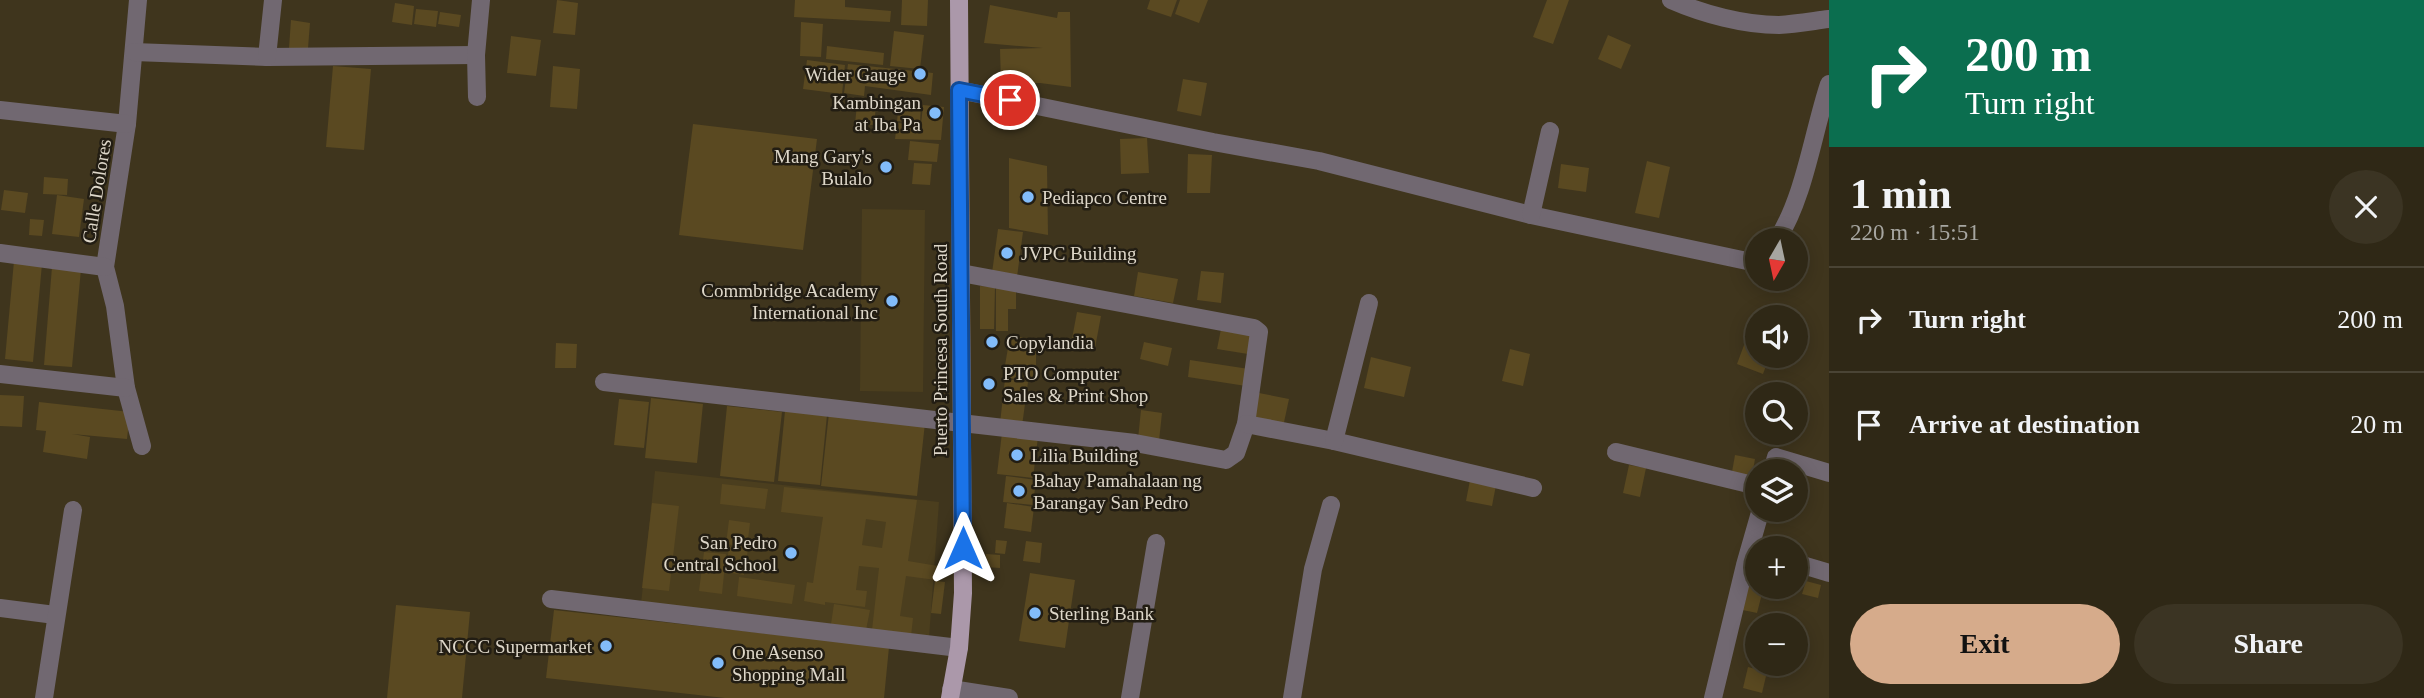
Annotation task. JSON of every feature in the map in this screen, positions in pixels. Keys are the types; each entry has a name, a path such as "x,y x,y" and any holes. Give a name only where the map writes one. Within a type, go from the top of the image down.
{"main road":[{"name":"Puerto Princesa South Road","path":"951,694 959,648 963,593 958,0"}],"street":[{"name":"Calle Dolores","path":"138,0 127,124 105,267 115,306 126,387 142,446"},
{"path":"267,57 273,0"},
{"path":"477,97 476,55 481,0"},
{"path":"1676,1 1720,16 1755,23 1779,25 1829,19"},
{"path":"134,52 267,57 476,55"},
{"path":"1785,228 1807,167 1829,83"},
{"path":"959,90 1319,161 1531,215 1745,261"},
{"path":"0,110 127,124"},
{"path":"1531,215 1550,131"},
{"path":"0,253 105,267"},
{"path":"604,382 1135,443 1226,460 1236,453 1245,424 1259,332 1254,328 961,273"},
{"path":"1334,441 1369,303"},
{"path":"0,374 126,387"},
{"path":"1245,424 1334,441 1533,488"},
{"path":"1616,452 1745,483"},
{"path":"1808,467 1829,473"},
{"path":"1292,698 1313,569 1331,505"},
{"path":"44,698 73,510"},
{"path":"1130,698 1156,543"},
{"path":"1808,567 1829,573"},
{"path":"1713,698 1745,580"},
{"path":"551,599 959,648"},
{"path":"0,608 55,615"},
{"path":"951,694 1009,698"}],"shaded area":[{"name":"Commbridge Academy International Inc","path":"862,209 925,210 923,392 860,391"},
{"name":"San Pedro Central School","path":"655,471 939,502 929,638 641,604"}],"building":[{"path":"557,0 578,3 575,35 553,33"},
{"path":"795,0 845,0 845,7 891,11 890,22 794,17"},
{"path":"902,0 928,0 927,26 901,25"},
{"path":"1150,0 1177,0 1171,17 1147,9"},
{"path":"1180,0 1208,0 1199,23 1175,14"},
{"path":"1547,0 1569,0 1553,44 1533,37"},
{"path":"395,3 414,6 412,25 392,22"},
{"path":"990,5 1057,18 1058,12 1070,12 1071,87 1040,83 1001,83 1000,49 1043,48 984,43"},
{"path":"416,9 438,11 436,27 414,24"},
{"path":"440,12 461,15 459,27 438,24"},
{"path":"291,20 310,23 308,48 289,48"},
{"path":"801,22 823,24 821,57 800,56"},
{"path":"894,31 924,35 920,69 890,66"},
{"path":"1608,35 1631,45 1621,69 1598,59"},
{"path":"511,36 541,40 536,76 507,73"},
{"path":"827,46 884,53 883,65 826,59"},
{"path":"807,60 845,65 842,94 803,89"},
{"path":"848,64 933,73 931,95 865,86 864,96 844,93"},
{"path":"333,66 371,69 364,150 326,147"},
{"path":"553,66 580,69 577,109 550,107"},
{"path":"1183,79 1207,83 1201,116 1177,111"},
{"path":"899,103 921,105 920,123 897,121"},
{"path":"857,104 876,106 874,125 855,124"},
{"path":"923,105 944,107 941,140 895,139 897,123 921,125"},
{"path":"693,124 817,139 803,250 679,235"},
{"path":"1147,138 1149,173 1121,174 1120,139"},
{"path":"910,141 939,144 937,162 908,160"},
{"path":"1188,154 1212,155 1210,193 1187,193"},
{"name":"Pediapco Centre","path":"1009,158 1047,166 1048,235 1009,228"},
{"path":"1647,161 1670,167 1659,218 1635,213"},
{"path":"914,163 932,164 930,185 912,184"},
{"path":"1561,164 1589,168 1586,192 1558,188"},
{"path":"44,177 68,179 67,195 43,194"},
{"path":"4,190 28,193 25,213 1,210"},
{"path":"57,195 84,199 79,237 52,234"},
{"path":"30,219 44,220 42,236 29,235"},
{"name":"JVPC Building","path":"998,229 1023,232 1017,277 992,273"},
{"path":"14,261 42,264 33,362 5,359"},
{"path":"52,267 81,269 72,367 44,365"},
{"path":"1201,271 1224,273 1221,303 1197,300"},
{"path":"1138,272 1178,279 1173,303 1134,296"},
{"path":"996,284 1016,288 1016,309 1008,309 1008,331 996,331"},
{"path":"980,286 995,287 994,329 980,329"},
{"path":"1077,312 1101,316 1095,348 1071,344"},
{"path":"1221,329 1252,334 1248,354 1217,349"},
{"path":"1010,336 1036,339 1036,382 1003,377"},
{"path":"1144,342 1172,348 1168,366 1140,359"},
{"path":"1745,342 1745,367 1737,364"},
{"path":"556,343 577,344 576,368 555,368"},
{"path":"1510,349 1530,354 1523,386 1502,381"},
{"path":"1371,357 1411,367 1404,397 1364,388"},
{"path":"1190,360 1249,369 1246,386 1188,377"},
{"path":"1747,368 1765,368 1763,374"},
{"path":"1005,379 1028,382 1022,426 1000,423"},
{"path":"1259,393 1289,399 1283,427 1253,421"},
{"path":"0,395 24,396 22,427 0,426"},
{"path":"651,398 703,404 697,463 645,458"},
{"path":"619,399 649,402 644,448 614,445"},
{"path":"39,402 130,412 127,439 72,434 90,437 87,459 43,452 46,431 36,430"},
{"path":"727,406 782,412 774,482 720,476"},
{"path":"1141,410 1162,413 1159,441 1138,439"},
{"path":"785,411 827,415 820,485 778,481"},
{"path":"829,413 925,423 917,496 821,486"},
{"name":"Lilia Building","path":"1002,433 1038,437 1033,478 997,474"},
{"path":"1735,455 1755,459 1745,459 1745,475 1732,472"},
{"path":"1629,465 1646,468 1640,497 1623,493"},
{"name":"Bahay Pamahalaan ng Barangay San Pedro","path":"1006,476 1036,480 1033,505 1003,502"},
{"path":"1470,480 1496,485 1492,506 1466,501"},
{"path":"722,484 768,489 765,509 720,504"},
{"path":"784,487 917,500 908,561 938,566 936,580 906,576 900,616 913,618 911,636 872,630 879,568 859,566 856,590 867,591 865,607 804,601 807,582 813,583 823,517 781,512","holes":["866,519 886,522 882,548 862,545"]},
{"path":"652,503 679,506 669,591 642,588"},
{"path":"1007,503 1034,507 1031,532 1004,528"},
{"path":"729,520 750,523 747,547 726,544"},
{"path":"996,540 1007,541 1005,554 995,553"},
{"path":"1026,541 1042,543 1040,563 1023,561"},
{"path":"729,547 748,549 744,575 726,572"},
{"path":"704,552 726,554 722,594 699,591"},
{"path":"986,554 1000,555 1000,568 985,567"},
{"path":"1030,573 1075,580 1065,648 1019,641"},
{"path":"739,577 795,585 792,604 737,596"},
{"path":"1745,579 1745,599 1761,599 1757,613 1738,609"},
{"path":"935,581 945,582 941,614 931,613"},
{"path":"1808,582 1821,585 1818,598 1808,596"},
{"path":"834,604 870,610 866,630 831,624"},
{"path":"396,605 470,612 462,698 387,698"},
{"name":"One Asenso Shopping Mall","path":"554,610 889,647 884,698 725,698 546,678"},
{"path":"1746,676 1766,676 1762,693 1743,688"}],"place":[{"name":"Wider Gauge","path":"920,74"},
{"name":"Kambingan at Iba Pa","path":"935,113"},
{"name":"Mang Gary's Bulalo","path":"886,167"},
{"name":"Pediapco Centre","path":"1028,197"},
{"name":"JVPC Building","path":"1007,253"},
{"name":"Commbridge Academy International Inc","path":"892,301"},
{"name":"Copylandia","path":"992,342"},
{"name":"PTO Computer Sales & Print Shop","path":"989,384"},
{"name":"Lilia Building","path":"1017,455"},
{"name":"Bahay Pamahalaan ng Barangay San Pedro","path":"1019,491"},
{"name":"San Pedro Central School","path":"791,553"},
{"name":"Sterling Bank","path":"1035,613"},
{"name":"NCCC Supermarket","path":"606,646"},
{"name":"One Asenso Shopping Mall","path":"718,663"}],"route":[{"path":"963,548 959,90 1010,100"}]}
